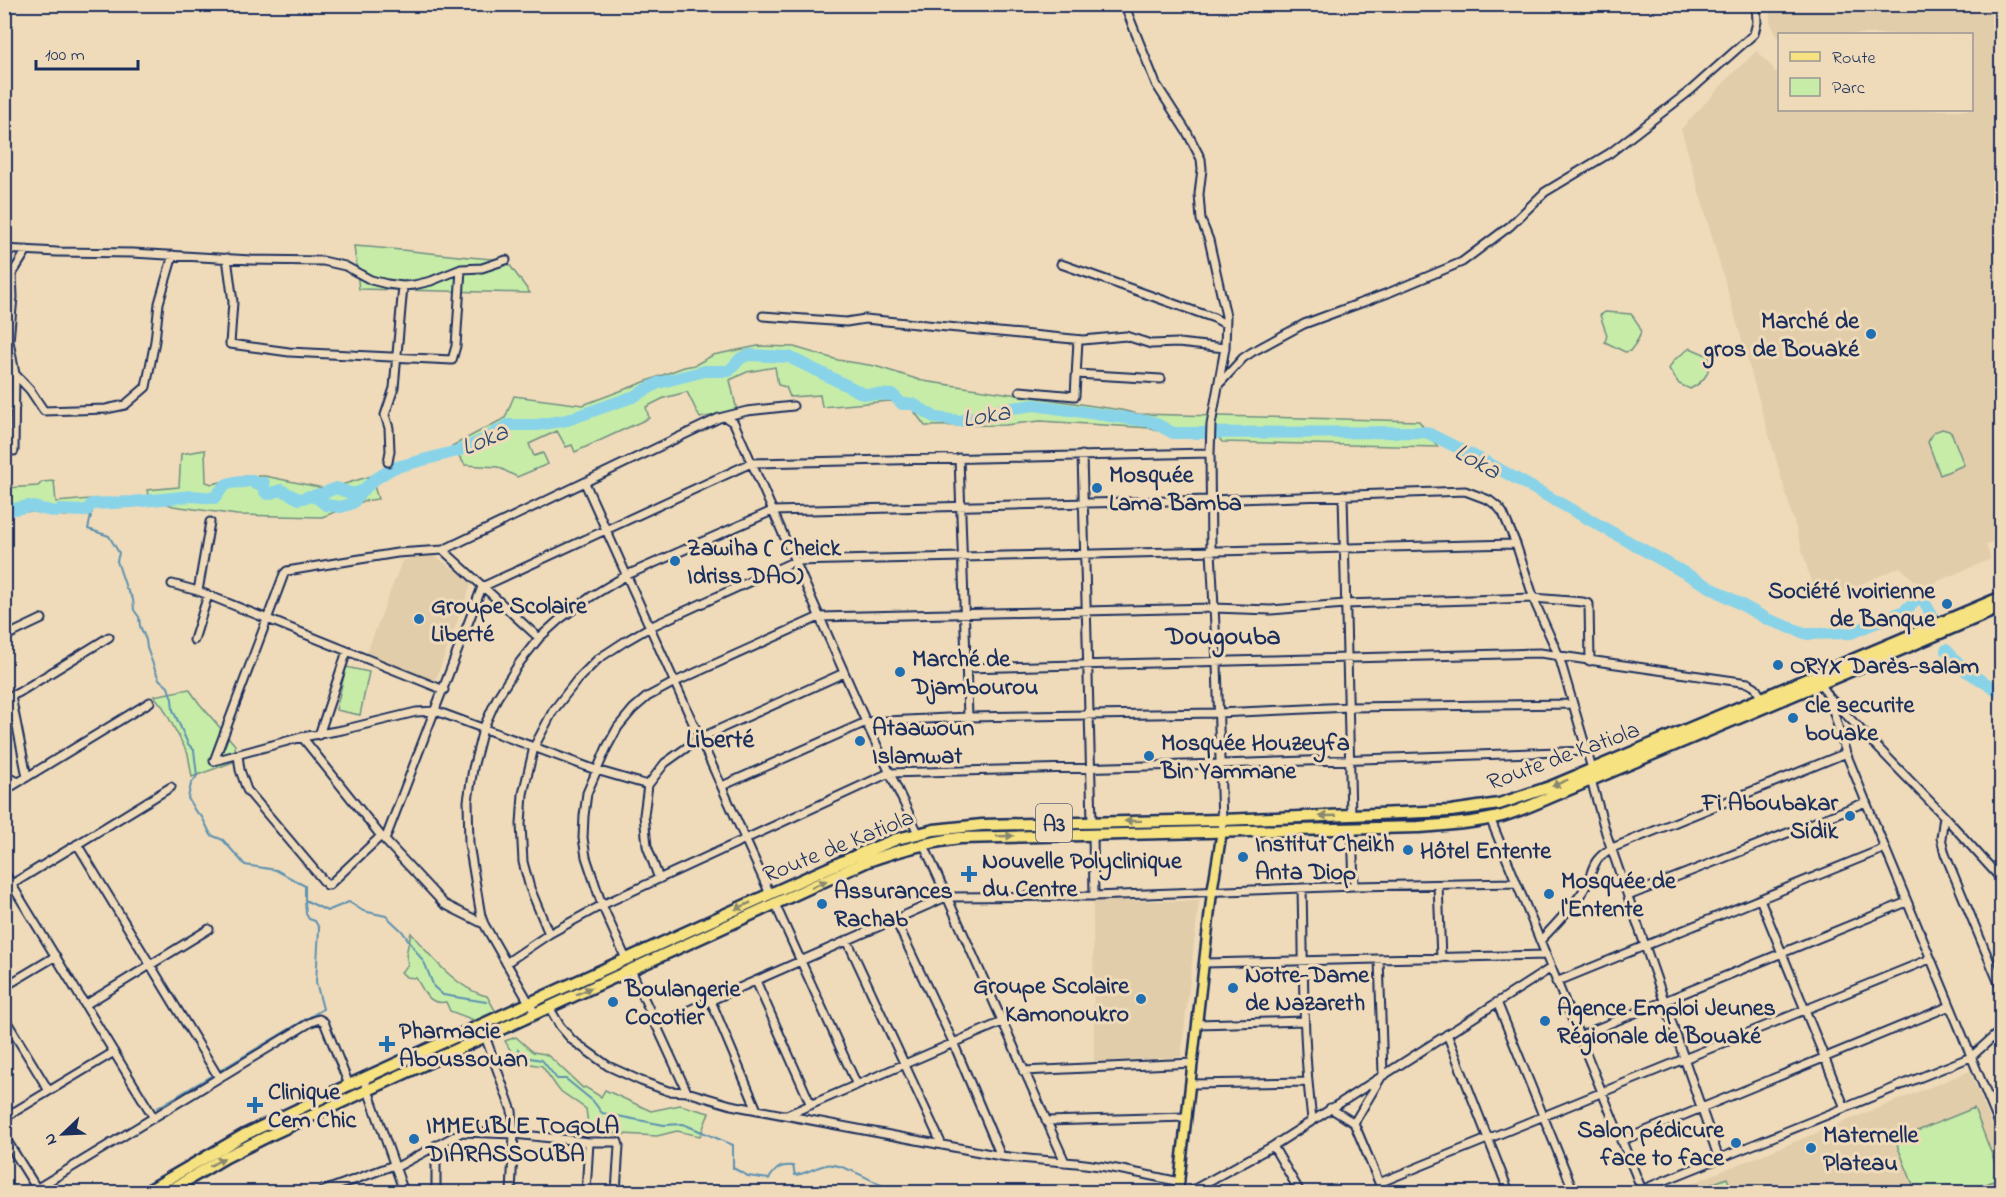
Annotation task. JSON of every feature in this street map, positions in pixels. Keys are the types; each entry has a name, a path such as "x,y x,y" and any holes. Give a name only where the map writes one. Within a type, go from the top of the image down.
{"highway":[{"name":"Route de Katiola","path":"167,1192 261,1139 485,1036 532,1008 626,959 864,852 920,838 960,838 1093,828 1222,825 1352,828 1454,825 1490,819 1527,807 1592,775 1762,699 1819,680 2001,597"},
{"name":"Route de Katiola","path":"1222,825 1352,815 1451,811 1499,804 1592,775 2001,607"},
{"name":"Route de Katiola","path":"146,1192 244,1135 349,1085 532,1008 549,1007 920,838"}],"main road":[{"path":"1178,1192 1212,892 1222,825"}],"street":[{"path":"1124,4 1156,84 1201,159 1199,194 1201,220 1209,240 1226,316 1226,348 1211,425 1210,453 1222,825"},
{"path":"1219,384 1252,351 1304,324 1449,269 1479,250 1510,226 1545,192 1610,153 1691,90 1755,32 1756,4"},
{"path":"4,249 322,261 345,266 379,282 403,286 431,281 461,269 482,268 506,260"},
{"path":"14,452 15,374 7,340 13,297 12,274 27,250"},
{"path":"15,374 30,390 44,411 106,409 124,405 146,387 155,341 159,303 173,255"},
{"path":"227,258 233,302 230,344 289,352 452,360 456,346 461,269"},
{"path":"1061,264 1214,318 1225,324"},
{"path":"388,462 389,428 385,415 394,388 403,286"},
{"path":"763,316 846,322 865,319 1078,340 1126,336 1151,344 1178,343 1226,348"},
{"path":"1020,391 1044,395 1075,396 1078,340"},
{"path":"1076,374 1161,379"},
{"path":"648,785 596,770 436,711 416,712 302,737 214,761 286,571 397,553 443,550 719,418 747,411 793,406"},
{"path":"4,407 15,407"},
{"path":"725,417 734,423 844,673 1065,1162"},
{"path":"238,755 247,790 327,886 383,838 436,711 482,587 751,463 1210,453"},
{"path":"1082,455 1094,896"},
{"path":"959,458 968,717"},
{"path":"585,483 770,894"},
{"path":"532,1008 484,924 478,902 469,844 468,801 473,768 483,729 497,698 520,662 539,638 560,619 592,596 627,575 772,510 1210,500 1465,490 1479,495 1498,507 1516,544 1533,598 1559,656 1612,848 1719,1159"},
{"path":"1343,495 1352,815"},
{"path":"198,591 210,522"},
{"path":"549,934 530,888 521,843 523,794 534,747 553,711 577,680 598,659 650,627 795,561 1516,544"},
{"path":"443,550 539,638"},
{"path":"172,584 198,591 444,690"},
{"path":"194,640 208,595"},
{"path":"626,959 602,905 586,857 583,838 587,793 618,727 647,697 819,617 1214,608 1271,610 1345,604 1533,598 1589,604 1590,662"},
{"path":"4,636 42,619"},
{"path":"27,777 8,697 109,638"},
{"path":"319,735 347,651"},
{"path":"965,668 1540,653 1748,683 1755,687 1762,699"},
{"path":"658,879 647,846 644,815 648,785 665,764 700,738 844,673"},
{"path":"1819,680 1829,697 1944,816 2001,880"},
{"path":"1829,697 1846,753 2001,1131"},
{"path":"4,791 150,702"},
{"path":"722,786 866,722 968,717 1218,713 1349,707 1573,704"},
{"path":"302,737 383,838 444,904 484,924"},
{"path":"506,963 549,934 602,905 889,773 1587,751"},
{"path":"1540,941 1583,892 1597,858 1612,848 1846,753"},
{"path":"4,776 19,782"},
{"path":"4,889 171,787"},
{"path":"1628,896 1866,802"},
{"path":"1944,816 1941,838 1945,854 2001,992"},
{"path":"1490,819 1602,1092 1639,1191 1971,1057 2001,1029"},
{"path":"1352,828 1354,886"},
{"path":"77,844 219,1078"},
{"path":"1556,982 1885,848"},
{"path":"4,872 154,1118"},
{"path":"655,1025 946,897 1094,896 1354,886 1515,883"},
{"path":"1438,885 1441,958"},
{"path":"1302,889 1304,1021 1307,1082 1312,1119"},
{"path":"1760,899 1845,1108"},
{"path":"1579,1036 1907,902"},
{"path":"775,904 857,1085"},
{"path":"895,919 953,1042 1001,1156"},
{"path":"85,1005 209,929"},
{"path":"847,940 942,1145"},
{"path":"1204,963 1545,955"},
{"path":"4,987 56,956"},
{"path":"1354,1123 1383,1074 1379,959"},
{"path":"1379,1183 1930,959"},
{"path":"1189,1192 1273,1146 1551,968"},
{"path":"631,970 687,1092"},
{"path":"756,981 811,1105"},
{"path":"711,1001 757,1110"},
{"path":"1497,1002 1574,1192"},
{"path":"1621,1140 1950,1006"},
{"path":"549,1007 560,1026 572,1040 608,1066 641,1082 668,1091 687,1092 731,1105 1001,1156 1124,1170 1180,1182"},
{"path":"4,1017 49,1091"},
{"path":"4,1136 34,1191 311,1022 320,1019 324,1022 349,1085"},
{"path":"1197,1024 1304,1021"},
{"path":"785,1116 1002,1022"},
{"path":"1447,1034 1509,1192"},
{"path":"485,1036 510,1101 514,1134 512,1192"},
{"path":"4,1118 114,1052"},
{"path":"1023,1071 1193,1063"},
{"path":"364,1079 404,1192"},
{"path":"1191,1084 1307,1082"},
{"path":"1330,1108 1354,1123 1383,1192"},
{"path":"1046,1121 1187,1117"},
{"path":"321,1192 395,1167 462,1132 514,1134 619,1144 616,1192"},
{"path":"586,1192 589,1142"},
{"path":"436,1145 436,1192"},
{"path":"1273,1146 1300,1192"}],"shaded area":[{"name":"Marché de gros de Bouaké","path":"1996,4 2001,6 2002,539 1986,545 1991,559 1929,585 1921,587 1900,567 1825,600 1815,595 1681,129 1734,72 1757,51 1774,72 1778,71 1778,111 1973,111 1973,33 1778,33 1778,38 1770,22 1770,5"},
{"name":"Groupe Scolaire Liberté","path":"431,553 472,582 434,684 365,657 402,561"},
{"name":"Groupe Scolaire Kamonoukro","path":"1093,901 1199,901 1181,1057 1094,1062"},
{"path":"1970,1071 2001,1147 2001,1186 1994,1192 1670,1192"}],"green space":[{"path":"354,246 506,260 530,293 359,289"},
{"path":"1605,312 1631,314 1636,320 1641,332 1630,351 1625,352 1605,342 1607,335 1600,315"},
{"path":"758,346 794,347 838,360 875,366 923,381 1138,414 1419,421 1438,447 1222,442 1216,434 1171,435 1151,428 1040,421 1005,425 925,426 911,407 890,401 822,407 820,395 790,397 786,387 778,385 775,367 747,372 730,380 737,411 700,418 687,392 664,398 646,407 649,418 575,452 572,445 566,447 557,431 529,444 534,456 543,453 548,464 517,477 498,467 465,465 452,446 505,418 514,396 583,405 684,367 695,365 713,355"},
{"path":"1690,348 1709,356 1709,367 1706,376 1690,389 1679,384 1669,369 1674,360"},
{"path":"1942,429 1952,434 1964,465 1940,475 1928,442 1934,432"},
{"path":"205,450 206,482 212,484 246,476 265,476 328,489 371,476 378,499 364,501 322,517 237,515 173,506 158,500 149,500 147,490 179,487 181,454"},
{"path":"54,481 56,502 90,499 92,513 63,516 47,510 5,513 5,488 38,486 42,482"},
{"path":"346,667 369,672 360,715 336,710"},
{"path":"189,689 235,745 236,761 192,777 188,754 163,707 154,696"},
{"path":"411,933 445,971 476,993 487,996 497,1014 479,1022 450,1011 446,1002 431,999 416,978 406,977 401,972 408,965 406,954"},
{"path":"516,1037 533,1052 550,1057 583,1088 601,1097 605,1090 651,1111 680,1105 709,1113 700,1136 677,1131 657,1136 589,1132 586,1109 559,1090 542,1066 523,1062 512,1054 505,1041"},
{"path":"1974,1108 2001,1178 1966,1192 1916,1192 1895,1140"},
{"path":"1727,1178 1733,1192 1691,1192"}],"waterway":[{"name":"Loka","path":"4,511 29,506 56,512 60,510 86,511 92,504 192,496 215,498 228,484 252,480 255,484 264,483 265,492 268,494 281,490 299,499 336,488 353,494 362,491 393,468 457,451 483,440 508,425 537,425 567,420 635,396 658,383 705,371 729,371 741,358 749,355 789,357 864,394 893,395 902,404 913,404 936,418 960,421 998,410 1034,405 1153,422 1173,433 1426,432 1490,464 1767,619 1807,634 1851,633 1904,611 1916,601 1923,599 1933,618"},
{"path":"309,496 317,498 326,505 341,507 353,503 362,491"},
{"path":"86,511 91,516 88,529 109,536 119,553 117,561 126,588 133,599 134,610 139,617 155,670 159,679 168,687 173,710 188,744 194,750 197,776 191,784 188,798 195,811 202,817 211,835 223,840 245,865 276,870 305,886 305,900 327,911 349,902 363,911 386,916 402,931 425,964 434,987 443,995 486,1002"},
{"name":"Loka","path":"1946,650 1966,671 2002,693"},
{"path":"219,1071 323,1009 316,982 319,928 315,921 309,919 306,914 305,901"},
{"path":"518,1049 524,1057 542,1060 557,1079 566,1079 593,1101 602,1113 664,1125 683,1124 733,1145 733,1168 748,1176 769,1179 776,1170 785,1166 793,1166 795,1175 832,1165 850,1170 895,1192"},
{"path":"157,1108 214,1074"}],"place":[{"name":"Marché de gros de Bouaké","path":"1871,334"},
{"name":"Mosquée Lama Bamba","path":"1097,488"},
{"name":"Zawiha ( Cheick Idriss DAO)","path":"675,561"},
{"name":"Société Ivoirienne de Banque","path":"1947,604"},
{"name":"Groupe Scolaire Liberté","path":"419,619"},
{"name":"ORYX Darès-salam","path":"1778,665"},
{"name":"Marché de Djambourou","path":"900,672"},
{"name":"cle securite bouake","path":"1793,718"},
{"name":"Ataawoun Islamwat","path":"860,741"},
{"name":"Mosquée Houzeyfa Bin Yammane","path":"1149,756"},
{"name":"Fi Aboubakar Sidik","path":"1850,816"},
{"name":"Hôtel Entente","path":"1408,850"},
{"name":"Institut Cheikh Anta Diop","path":"1243,857"},
{"name":"Nouvelle Polyclinique du Centre","path":"969,874"},
{"name":"Mosquée de l'Entente","path":"1549,894"},
{"name":"Assurances Rachab","path":"822,904"},
{"name":"Notre-Dame de Nazareth","path":"1233,988"},
{"name":"Groupe Scolaire Kamonoukro","path":"1141,999"},
{"name":"Boulangerie Cocotier","path":"613,1002"},
{"name":"Agence Emploi Jeunes Régionale de Bouaké","path":"1545,1021"},
{"name":"Pharmacie Aboussouan","path":"387,1044"},
{"name":"Clinique Cem Chic","path":"255,1105"},
{"name":"IMMEUBLE TOGOLA DIARASSOUBA","path":"414,1139"},
{"name":"Salon pédicure face to face","path":"1736,1143"},
{"name":"Maternelle Plateau","path":"1811,1148"}],"district":[{"name":"Dougouba","path":"1223,635"},
{"name":"Liberté","path":"720,738"}]}
